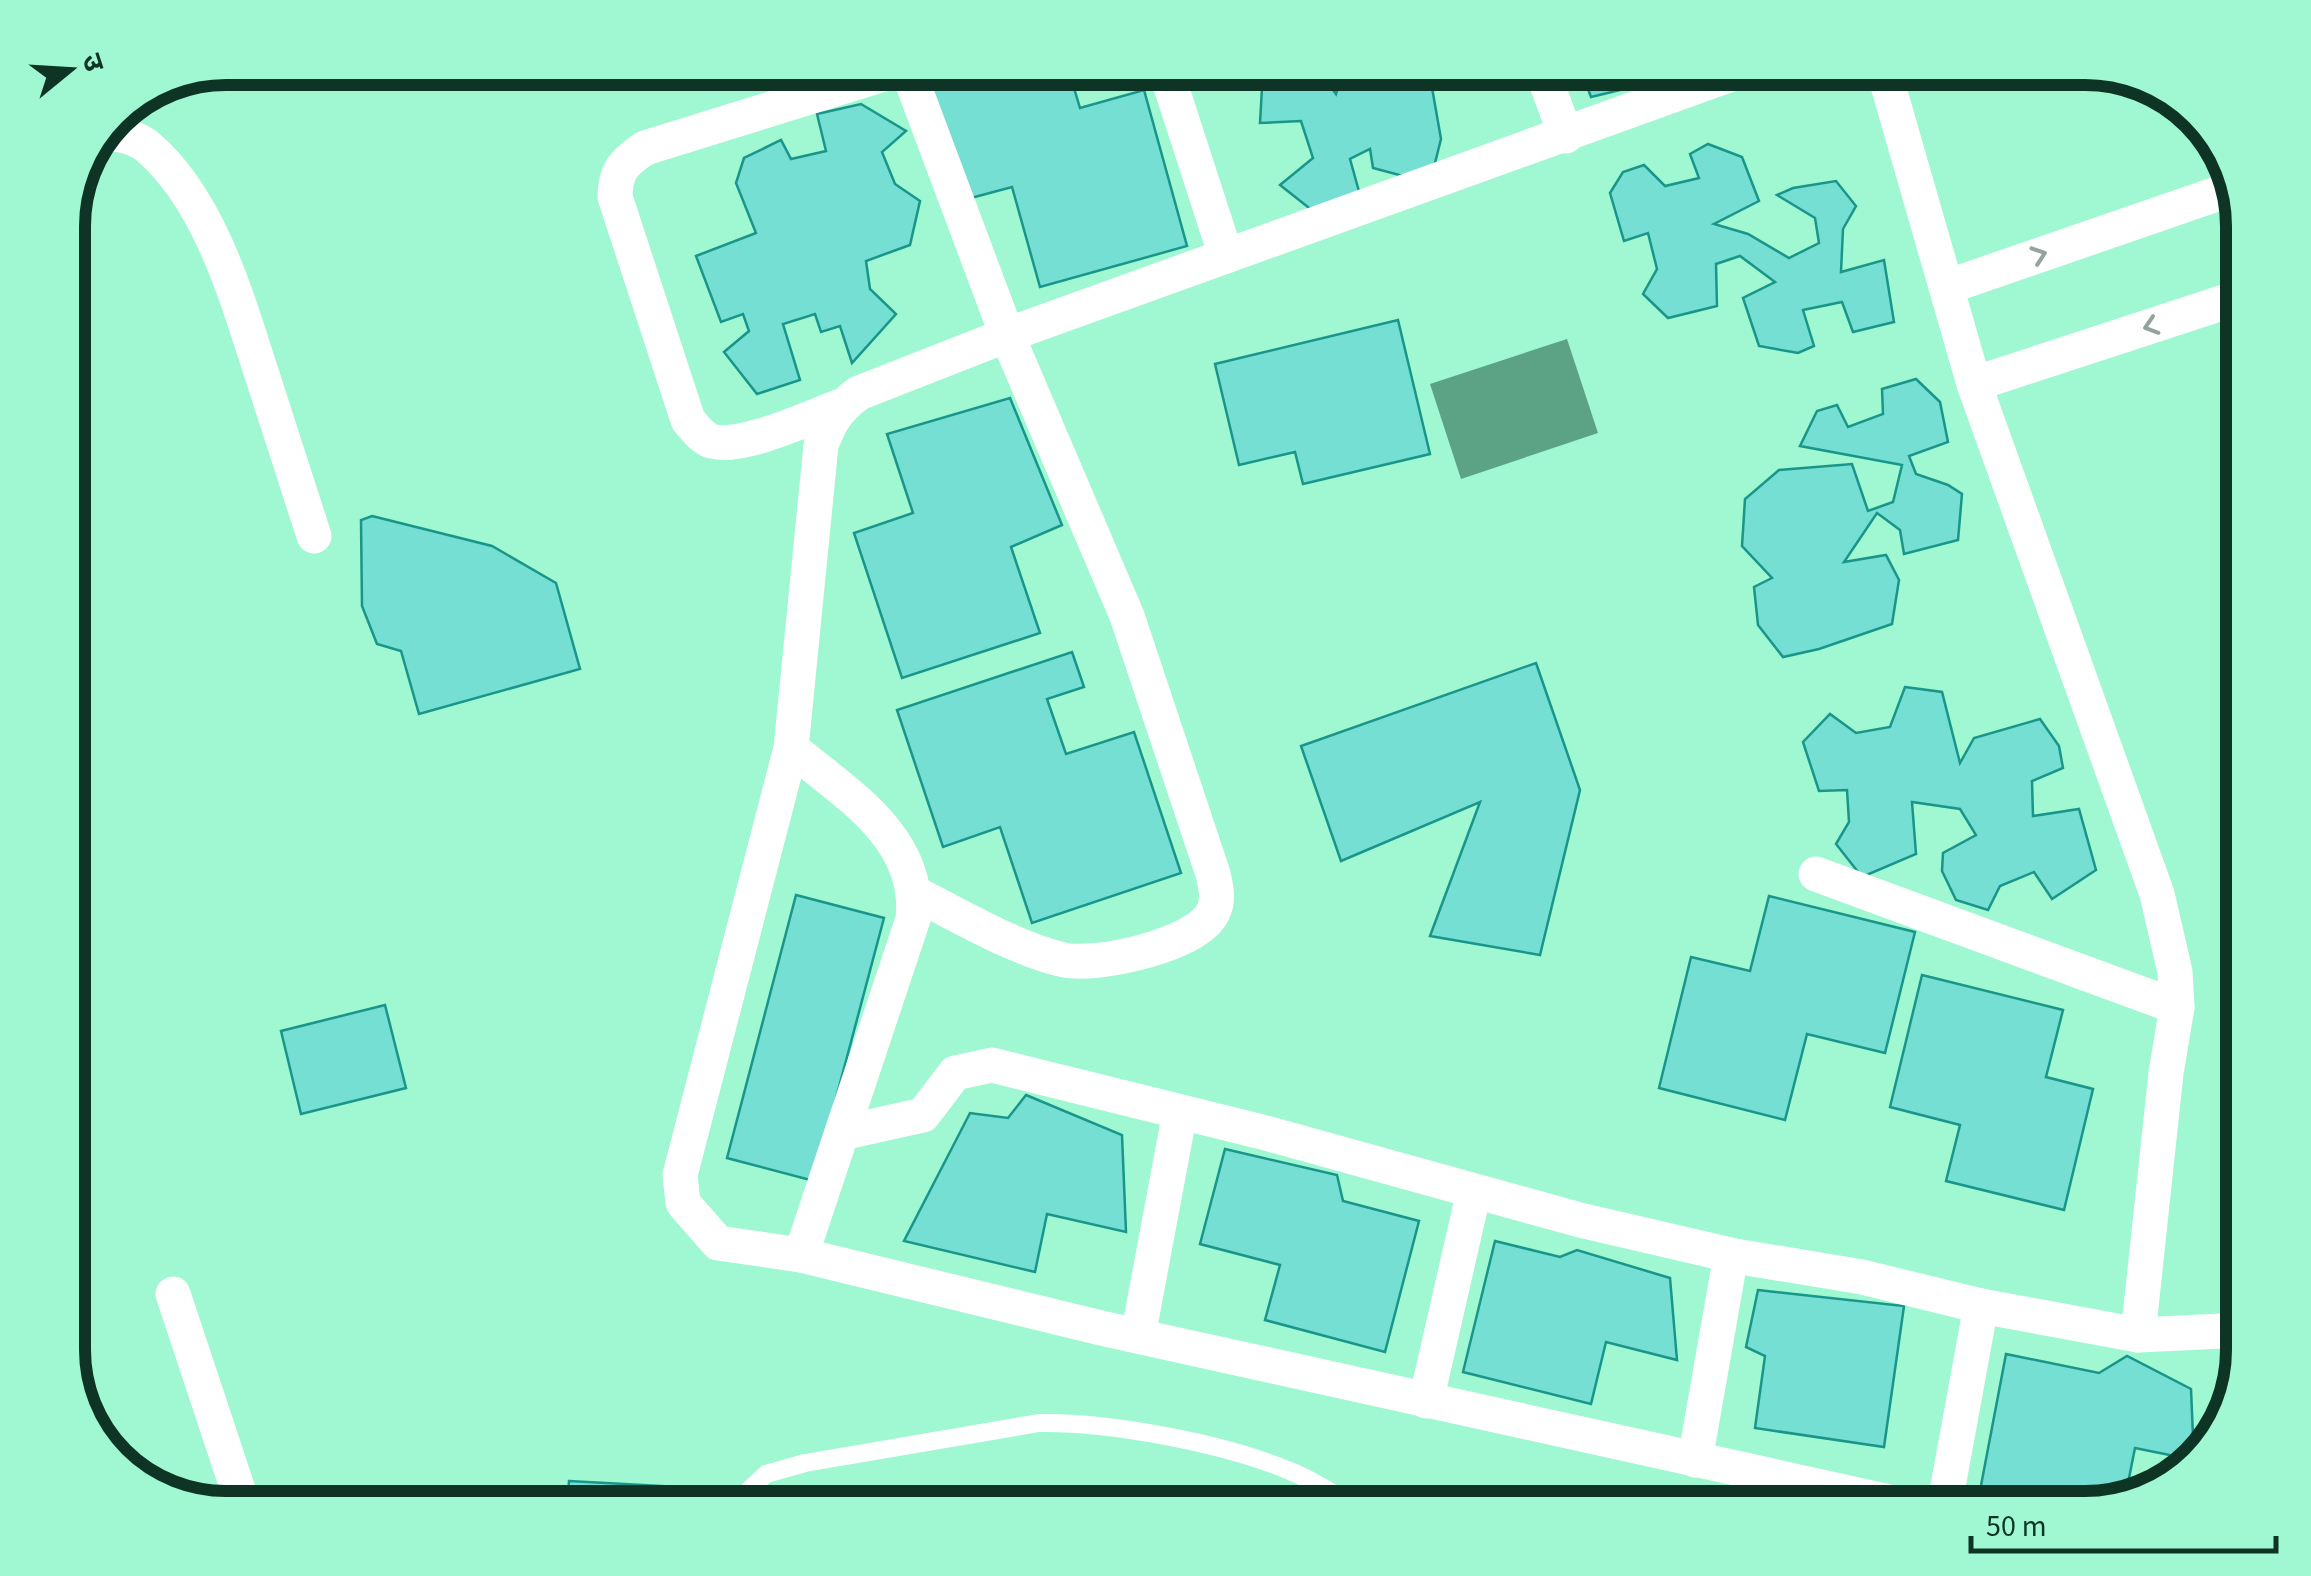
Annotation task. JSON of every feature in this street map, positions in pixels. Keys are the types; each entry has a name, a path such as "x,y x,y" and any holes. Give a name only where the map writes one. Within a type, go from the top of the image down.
{"street":[{"path":"850,85 645,148 623,163 615,182 615,197 688,420 701,436 714,442 739,442 841,406 859,393 1007,335 1702,85"},
{"path":"911,85 1007,335 1128,616 1214,874 1217,895 1213,914 1198,930 1181,939 1100,962 1076,962 1040,952 916,894"},
{"path":"1171,85 1226,256"},
{"path":"1547,85 1566,136"},
{"path":"1888,85 1974,384 2156,894 2175,972 2177,1008 2166,1073 2138,1335"},
{"path":"119,134 148,147 180,185 207,228 234,290 314,536"},
{"path":"1947,287 2222,192"},
{"path":"1974,384 2226,302"},
{"path":"841,406 829,422 821,445 790,748 680,1175 683,1203 718,1243 801,1255 1138,1336 1839,1491"},
{"path":"790,748 871,814 902,853 916,894 913,919 801,1255"},
{"path":"1816,874 2177,1008"},
{"path":"842,1133 923,1115 955,1073 992,1065 1580,1220 1730,1255 1862,1277 1981,1306 2138,1335 2226,1331"},
{"path":"1138,1336 1180,1112"},
{"path":"1426,1401 1474,1191"},
{"path":"1696,1460 1730,1255"},
{"path":"174,1294 238,1491"},
{"path":"1947,1491 1981,1306"}],"lane":[{"path":"748,1491 766,1474 805,1464 1039,1422 1077,1422 1218,1449 1291,1471 1327,1491"}],"shaded area":[{"path":"1567,339 1598,433 1461,479 1430,384"}],"building":[{"path":"942,85 1073,85 1080,108 1144,90 1187,246 1040,287 1012,187 971,198 929,90"},
{"path":"1329,85 1336,94 1339,85 1432,85 1441,139 1435,163 1414,179 1373,168 1370,149 1350,159 1360,195 1318,215 1280,185 1313,158 1301,121 1260,123 1262,88"},
{"path":"1586,85 1631,85 1628,88 1591,97"},
{"path":"861,104 906,131 882,152 895,184 920,201 910,245 866,261 870,289 896,314 852,363 840,326 821,332 815,314 783,324 800,380 757,394 724,352 749,331 743,314 721,322 696,256 756,233 736,183 744,158 781,140 791,159 826,151 817,114"},
{"path":"1708,144 1742,157 1759,201 1714,224 1748,234 1789,258 1819,243 1815,218 1777,195 1793,188 1836,181 1856,206 1843,229 1841,272 1884,260 1894,322 1853,332 1842,302 1803,310 1814,346 1798,353 1759,346 1743,298 1775,282 1740,256 1716,264 1717,306 1668,318 1643,294 1657,269 1648,233 1624,241 1610,193 1623,172 1644,165 1665,186 1699,178 1690,154"},
{"path":"1398,320 1430,454 1303,484 1295,452 1239,465 1215,364"},
{"path":"1916,379 1940,402 1948,442 1909,456 1916,474 1962,494 1958,540 1904,554 1900,530 1877,513 1844,562 1886,555 1899,580 1892,624 1783,657 1758,625 1754,587 1772,578 1742,546 1745,499 1779,470 1852,464 1868,511 1893,502 1902,465 1800,446 1817,411 1837,405 1848,427 1883,414 1882,389"},
{"path":"1010,398 1062,525 1011,547 1040,633 902,678 854,533 913,513 887,434"},
{"path":"372,516 492,546 556,583 580,669 419,714 401,651 377,644 362,606 361,520"},
{"path":"1072,652 1084,687 1047,699 1066,754 1134,732 1181,873 1032,923 1000,827 943,847 897,710"},
{"path":"1536,663 1580,790 1540,955 1430,936 1480,802 1341,861 1301,746"},
{"path":"1905,687 1942,692 1960,763 1974,738 2040,719 2059,746 2063,768 2032,781 2033,816 2079,809 2096,870 2052,899 2034,872 2000,886 1988,910 1956,900 1942,871 1943,853 1976,835 1960,809 1912,802 1916,854 1862,877 1836,844 1849,822 1847,790 1819,791 1803,742 1830,714 1856,733 1890,727"},
{"path":"796,895 884,918 814,1181 727,1158"},
{"path":"1769,896 1915,932 1885,1053 1807,1034 1785,1120 1659,1088 1691,957 1750,971"},
{"path":"1922,975 2063,1010 2046,1077 2093,1089 2064,1210 1946,1181 1960,1125 1890,1107"},
{"path":"385,1005 406,1088 301,1114 281,1031"},
{"path":"1026,1095 1122,1135 1126,1232 1047,1214 1035,1272 904,1241 970,1113 1008,1118"},
{"path":"1225,1149 1337,1175 1343,1201 1419,1221 1385,1352 1265,1320 1280,1265 1200,1244"},
{"path":"1495,1241 1560,1257 1577,1250 1670,1278 1677,1360 1606,1342 1591,1404 1463,1372"},
{"path":"1758,1290 1904,1306 1884,1447 1755,1428 1765,1356 1746,1347"},
{"path":"2006,1354 2099,1373 2127,1356 2191,1389 2193,1440 2177,1457 2135,1448 2128,1484 2085,1491 1980,1491"},
{"path":"569,1481 697,1488 697,1491 568,1491"}]}
